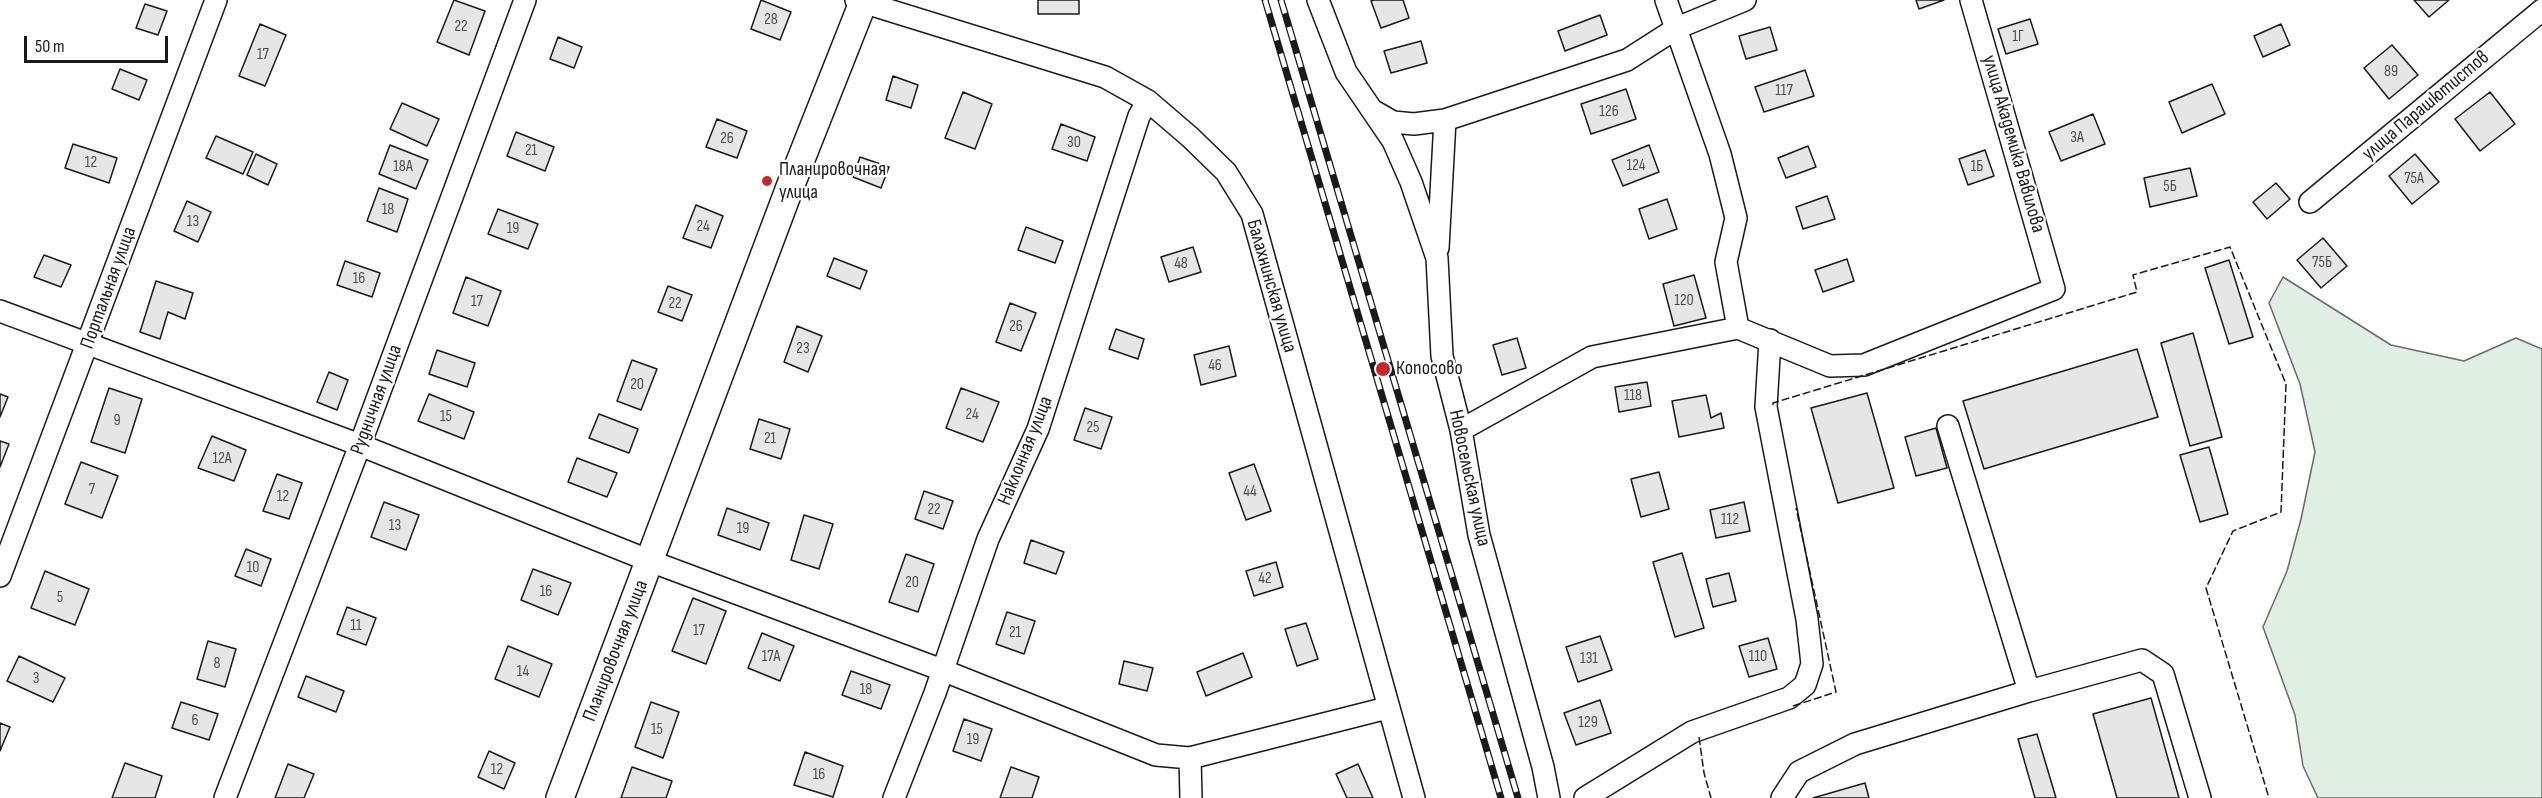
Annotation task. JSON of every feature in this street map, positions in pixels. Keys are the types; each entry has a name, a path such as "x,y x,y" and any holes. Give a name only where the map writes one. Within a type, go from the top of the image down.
{"main road":[{"name":"Планировочная улица","path":"560,798 861,1"}],"street":[{"name":"Портальная улица","path":"0,576 216,0"},
{"name":"Рудничная улица","path":"225,798 360,445 525,0"},
{"name":"Новосельская улица","path":"1318,0 1346,72 1393,141 1411,182 1437,258 1442,356 1461,430 1479,536 1543,767 1549,798"},
{"path":"1666,0 1720,154 1736,218 1726,262 1738,328"},
{"path":"1370,109 1393,122 1414,124 1445,120 1627,60 1677,28 1745,0"},
{"name":"улица Академика Вавилова","path":"1770,340 1830,366 1864,365 2054,289 1971,0"},
{"name":"Балахнинская улица","path":"861,1 1105,77 1148,101 1226,172 1252,214 1413,798"},
{"name":"улица Парашютистов","path":"2310,202 2542,10"},
{"name":"Наклонная улица","path":"894,798 935,693 988,539 1038,429 1139,116 1148,101"},
{"path":"1437,258 1445,120"},
{"path":"0,311 87,346 360,445 650,561 942,670 1156,755 1190,758 1387,708"},
{"path":"1461,430 1592,357 1738,328 1770,340 1766,407 1807,619 1812,664 1805,686 1789,698 1692,732 1585,798"},
{"path":"1948,426 2029,691"},
{"path":"1782,798 1799,772 1856,744 2029,691 2142,660 2163,674 2200,798"},
{"path":"1190,758 1191,798"}],"green space":[{"path":"2283,277 2391,345 2464,361 2516,338 2542,349 2542,798 2318,798 2303,766 2295,715 2263,627 2287,571 2315,452 2300,384 2269,303"}],"building":[{"path":"454,0 485,11 469,55 437,42"},
{"path":"761,0 791,12 780,40 751,29"},
{"path":"1038,0 1079,0 1079,14 1038,14"},
{"path":"1403,0 1409,18 1381,28 1371,1"},
{"path":"1916,0 1944,0 1919,9"},
{"path":"2414,0 2449,0 2429,17"},
{"path":"145,4 167,11 158,35 136,28"},
{"path":"1600,15 1607,35 1565,51 1558,31"},
{"path":"2030,19 2038,44 2006,54 1998,29"},
{"path":"260,24 286,35 265,86 239,76"},
{"path":"2281,24 2290,45 2263,57 2254,36"},
{"path":"1770,27 1777,50 1746,59 1739,36"},
{"path":"558,37 582,47 574,68 550,59"},
{"path":"1421,41 1427,63 1391,73 1384,51"},
{"path":"2392,45 2418,75 2389,99 2364,68"},
{"path":"120,69 147,80 139,100 112,89"},
{"path":"1805,70 1814,96 1764,112 1755,87"},
{"path":"893,76 918,85 911,108 886,100"},
{"path":"2212,84 2225,114 2182,133 2169,102"},
{"path":"1626,89 1636,119 1591,134 1581,104"},
{"path":"963,92 992,104 975,149 945,138"},
{"path":"2490,92 2515,124 2480,151 2455,119"},
{"path":"402,103 439,119 427,146 390,129"},
{"path":"2093,114 2105,144 2061,161 2049,132"},
{"path":"717,119 747,131 737,158 706,147"},
{"path":"1061,124 1095,137 1087,161 1052,149"},
{"path":"516,132 554,147 545,171 507,156"},
{"path":"216,136 253,152 243,174 206,158"},
{"path":"73,144 117,158 109,183 65,168"},
{"path":"390,145 428,160 416,189 379,174"},
{"path":"1649,145 1659,172 1623,186 1612,160"},
{"path":"1808,146 1816,167 1786,178 1778,158"},
{"path":"1985,150 1994,176 1968,185 1959,159"},
{"path":"256,154 277,164 268,185 247,175"},
{"path":"2415,154 2439,182 2412,204 2389,176"},
{"path":"860,157 889,167 881,188 853,177"},
{"path":"2190,168 2197,196 2150,207 2144,178"},
{"path":"2276,183 2290,199 2267,219 2253,202"},
{"path":"379,188 408,199 397,232 367,221"},
{"path":"1827,196 1835,219 1803,229 1796,207"},
{"path":"1667,199 1677,229 1649,239 1639,209"},
{"path":"187,201 211,212 198,242 174,231"},
{"path":"696,205 723,216 711,248 683,238"},
{"path":"498,209 538,224 528,249 488,234"},
{"path":"1026,227 1063,241 1055,263 1018,250"},
{"path":"2323,238 2347,266 2321,288 2297,260"},
{"path":"1193,247 1201,272 1169,282 1161,257"},
{"path":"44,255 71,265 61,287 34,277"},
{"path":"834,258 867,271 860,289 827,276"},
{"path":"1847,259 1854,281 1823,292 1815,270"},
{"path":"2229,260 2253,337 2229,344 2205,268"},
{"path":"345,261 380,273 372,297 337,285"},
{"path":"1694,275 1706,318 1674,326 1663,284"},
{"path":"466,277 501,291 488,326 453,313"},
{"path":"156,281 193,293 185,319 168,312 160,339 140,332"},
{"path":"668,286 692,295 682,321 658,312"},
{"path":"1010,303 1036,313 1021,351 996,342"},
{"path":"797,326 822,336 808,372 784,362"},
{"path":"1116,329 1144,339 1138,359 1109,349"},
{"path":"2193,333 2222,437 2190,446 2161,343"},
{"path":"1517,338 1526,368 1502,375 1493,345"},
{"path":"1229,346 1236,376 1201,385 1194,355"},
{"path":"2137,349 2158,417 1984,469 1963,401"},
{"path":"437,350 475,363 467,387 429,374"},
{"path":"632,360 657,369 641,410 617,401"},
{"path":"329,372 348,380 337,410 317,402"},
{"path":"1647,382 1651,406 1619,412 1615,387"},
{"path":"109,388 142,399 125,453 91,442"},
{"path":"961,388 999,402 983,442 946,428"},
{"path":"1867,393 1894,488 1838,503 1811,408"},
{"path":"0,394 8,397 0,417"},
{"path":"429,394 474,412 464,439 418,421"},
{"path":"1706,395 1711,418 1721,413 1724,428 1679,437 1672,401"},
{"path":"1085,408 1112,417 1101,449 1074,440"},
{"path":"599,414 638,429 629,453 589,438"},
{"path":"759,419 790,429 781,459 750,449"},
{"path":"1936,428 1947,468 1916,476 1905,437"},
{"path":"212,436 246,450 234,481 198,468"},
{"path":"0,441 9,444 0,467"},
{"path":"2209,447 2228,514 2200,522 2180,455"},
{"path":"577,458 617,473 607,497 568,482"},
{"path":"81,462 118,476 102,518 65,504"},
{"path":"1254,464 1271,511 1246,520 1229,473"},
{"path":"1659,472 1669,509 1641,517 1631,479"},
{"path":"277,474 302,483 289,519 263,511"},
{"path":"924,491 953,501 943,529 915,519"},
{"path":"384,502 419,515 406,550 371,537"},
{"path":"1744,502 1750,531 1716,538 1710,510"},
{"path":"727,508 769,523 760,550 718,535"},
{"path":"804,515 833,524 819,569 791,560"},
{"path":"1031,540 1064,552 1056,574 1024,563"},
{"path":"246,549 271,559 261,586 235,576"},
{"path":"1682,553 1704,628 1675,637 1653,562"},
{"path":"906,554 934,564 918,612 889,602"},
{"path":"1276,562 1283,587 1254,596 1246,571"},
{"path":"533,569 571,583 558,615 521,600"},
{"path":"45,571 89,589 75,625 31,608"},
{"path":"1729,573 1736,601 1713,607 1706,579"},
{"path":"693,598 726,611 706,664 672,651"},
{"path":"347,607 376,618 366,645 337,634"},
{"path":"1007,612 1035,621 1024,654 996,644"},
{"path":"1306,623 1318,659 1297,666 1285,629"},
{"path":"762,633 794,646 780,681 748,668"},
{"path":"1600,636 1612,670 1578,682 1566,647"},
{"path":"1768,638 1777,669 1749,677 1739,646"},
{"path":"208,641 236,649 225,687 197,679"},
{"path":"508,646 552,664 539,697 495,679"},
{"path":"1243,653 1252,677 1206,696 1197,672"},
{"path":"19,656 65,678 53,702 7,681"},
{"path":"1124,661 1153,668 1147,691 1119,684"},
{"path":"851,671 890,685 881,709 842,695"},
{"path":"306,676 344,691 336,712 298,697"},
{"path":"2151,698 2179,798 2117,798 2093,714"},
{"path":"1600,700 1611,733 1576,745 1564,713"},
{"path":"181,702 218,714 209,740 172,728"},
{"path":"651,702 679,712 663,758 635,747"},
{"path":"964,719 992,729 981,761 953,751"},
{"path":"0,723 10,727 0,751"},
{"path":"2037,734 2056,798 2035,798 2018,739"},
{"path":"489,751 515,763 504,789 478,777"},
{"path":"805,752 843,766 833,797 794,785"},
{"path":"125,763 162,776 155,798 112,798"},
{"path":"288,764 314,774 304,798 275,798"},
{"path":"1358,764 1373,798 1347,798 1336,774"},
{"path":"632,767 672,781 666,798 621,798"},
{"path":"1011,767 1039,777 1032,798 1000,798"},
{"path":"1865,783 1869,798 1813,798"}],"railway":[{"path":"1265,0 1501,798"},
{"path":"1281,0 1518,798"}],"fence":[{"path":"1773,405 1773,403 2137,292 2133,275 2230,247 2286,384 2281,512 2233,531 2206,588 2269,798"},
{"path":"1793,706 1836,692 1796,508"},
{"path":"1699,737 1704,773 1711,798"}],"place":[{"name":"Планировочная улица","path":"767,181"},
{"name":"Копосово","path":"1383,369"}]}
